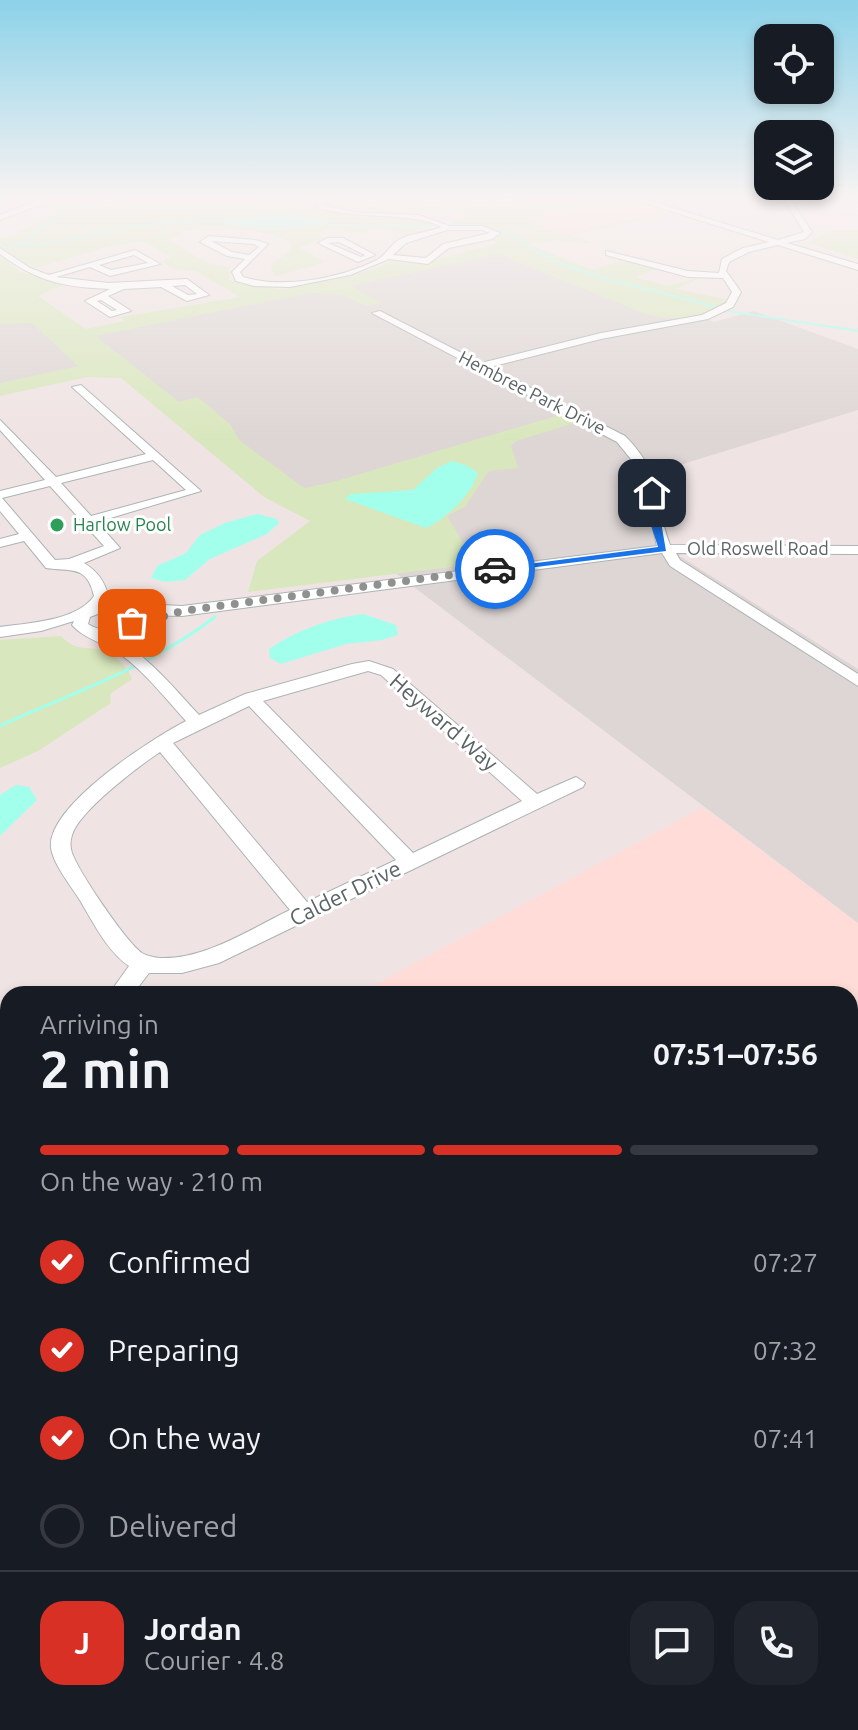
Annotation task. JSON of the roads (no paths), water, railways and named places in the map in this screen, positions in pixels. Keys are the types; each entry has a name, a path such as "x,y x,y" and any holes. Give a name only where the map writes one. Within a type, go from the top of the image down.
{"street":[{"path":"49,276 125,286 164,285"},
{"path":"236,276 246,282 265,285 299,283 328,276"},
{"path":"481,366 601,336 715,313 730,305 736,296 735,287 725,276 720,276"},
{"path":"101,296 125,286"},
{"name":"Hembree Park Drive","path":"377,313 606,430 631,448 649,473 654,522 663,549"},
{"path":"77,387 195,491 90,520"},
{"path":"0,423 113,545 111,550 71,563 56,566 48,563 0,502"},
{"path":"0,495 155,456"},
{"path":"0,543 26,536"},
{"path":"663,549 688,575 858,681"},
{"name":"Old Roswell Road","path":"41,626 90,631 126,628 182,611 663,549 858,550"},
{"path":"99,555 114,598 134,620 122,637 125,650"},
{"path":"71,563 86,569 99,586 101,596 80,620 90,631 125,650 176,698 179,706 201,718"},
{"name":"Old Roswell Road","path":"0,632 41,626 91,610 182,611"},
{"name":"Heyward Way","path":"144,963 125,950 63,856 60,840 72,817 128,764 201,718 251,698 361,667 383,669 535,802"},
{"path":"251,698 410,862"},
{"path":"161,741 304,913"},
{"name":"Calder Drive","path":"144,963 171,965 201,961 576,783"},
{"path":"126,986 144,963"}],"waterway":[{"path":"598,276 719,308"},
{"path":"728,311 858,331"},
{"path":"0,726 138,664 215,617"}],"place":[{"name":"Harlow Pool","path":"57,525"}]}
